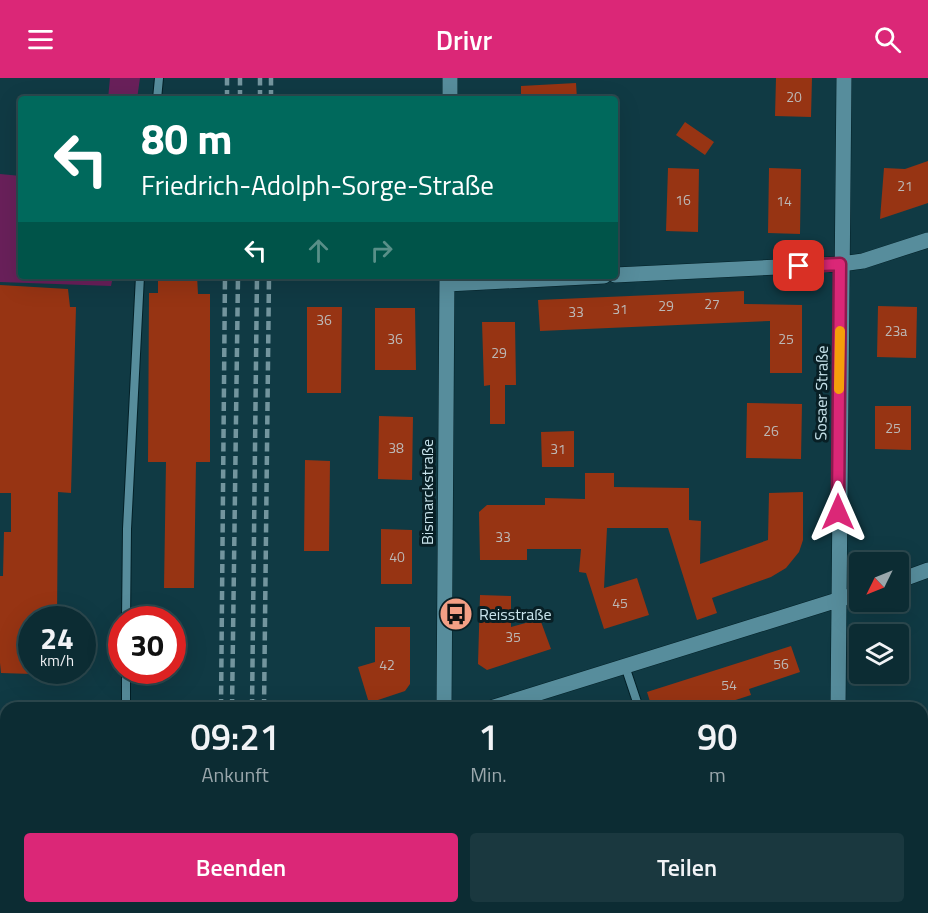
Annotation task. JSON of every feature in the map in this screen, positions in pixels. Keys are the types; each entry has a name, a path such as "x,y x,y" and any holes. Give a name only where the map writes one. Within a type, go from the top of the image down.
{"street":[{"path":"450,78 450,96"},
{"name":"Sosaer Straße","path":"838,702 840,264 844,78"},
{"path":"618,275 840,264 862,261 928,240"},
{"path":"447,280 486,279"},
{"name":"Bismarckstraße","path":"444,702 447,280"},
{"path":"909,577 928,570"},
{"path":"510,702 849,597"}],"lane":[{"path":"157,96 159,78"},
{"path":"126,606 127,529 140,279"},
{"path":"625,666 637,702"},
{"path":"126,684 126,702"}],"shaded area":[{"path":"110,78 140,78 137,96 108,96"},
{"path":"0,174 18,176 18,279 112,279 111,286 0,282"}],"building":[{"path":"776,78 812,78 811,117 775,116"},
{"path":"576,83 577,96 521,96 521,86"},
{"path":"685,122 714,142 705,155 676,135"},
{"path":"928,161 928,203 880,219 884,168 905,169"},
{"path":"668,168 699,169 698,232 666,231"},
{"path":"769,168 801,169 800,234 768,233"},
{"path":"158,279 197,279 198,294 210,294 210,462 196,462 194,588 164,588 166,462 148,462 149,293 158,293"},
{"path":"0,285 68,289 70,307 76,307 71,493 58,492 57,606 18,606 18,674 1,673 0,663 0,576 3,576 4,532 11,532 11,493 0,493"},
{"path":"744,291 744,304 802,305 802,373 770,373 770,321 540,331 538,300"},
{"path":"878,306 917,307 916,358 877,357"},
{"path":"307,307 342,307 341,393 307,393"},
{"path":"375,308 415,308 416,370 375,370"},
{"path":"482,322 515,322 516,385 505,385 505,424 490,424 490,385 484,386"},
{"path":"747,403 802,404 801,459 746,458"},
{"path":"875,406 911,406 911,450 875,449"},
{"path":"379,416 413,417 412,480 378,479"},
{"path":"574,431 574,467 542,467 541,432"},
{"path":"305,460 330,461 329,551 304,551"},
{"path":"585,473 614,473 614,487 689,488 689,520 701,521 700,564 768,540 769,493 803,492 803,540 799,552 786,568 771,577 712,598 717,613 697,620 668,528 607,528 604,588 637,578 649,615 604,629 586,573 579,572 581,549 527,549 527,560 480,560 479,512 487,505 545,505 545,498 585,499"},
{"path":"381,529 412,530 412,584 381,584"},
{"path":"480,595 511,596 511,627 540,619 551,649 487,670 478,664"},
{"path":"375,627 410,627 410,684 405,691 369,702 358,667 375,662"},
{"path":"791,646 800,672 749,689 751,695 729,702 650,702 647,692"}],"railway":[{"path":"227,78 227,96"},
{"path":"240,78 240,96"},
{"path":"260,78 260,96"},
{"path":"271,78 271,96"},
{"path":"221,702 225,279"},
{"path":"232,702 238,279"},
{"path":"252,702 257,279"},
{"path":"264,702 269,279"}],"slow traffic":[{"path":"839,389 840,331"}],"place":[{"name":"Reisstraße","path":"456,614"}],"route":[{"path":"799,266 840,264 838,512"}]}
